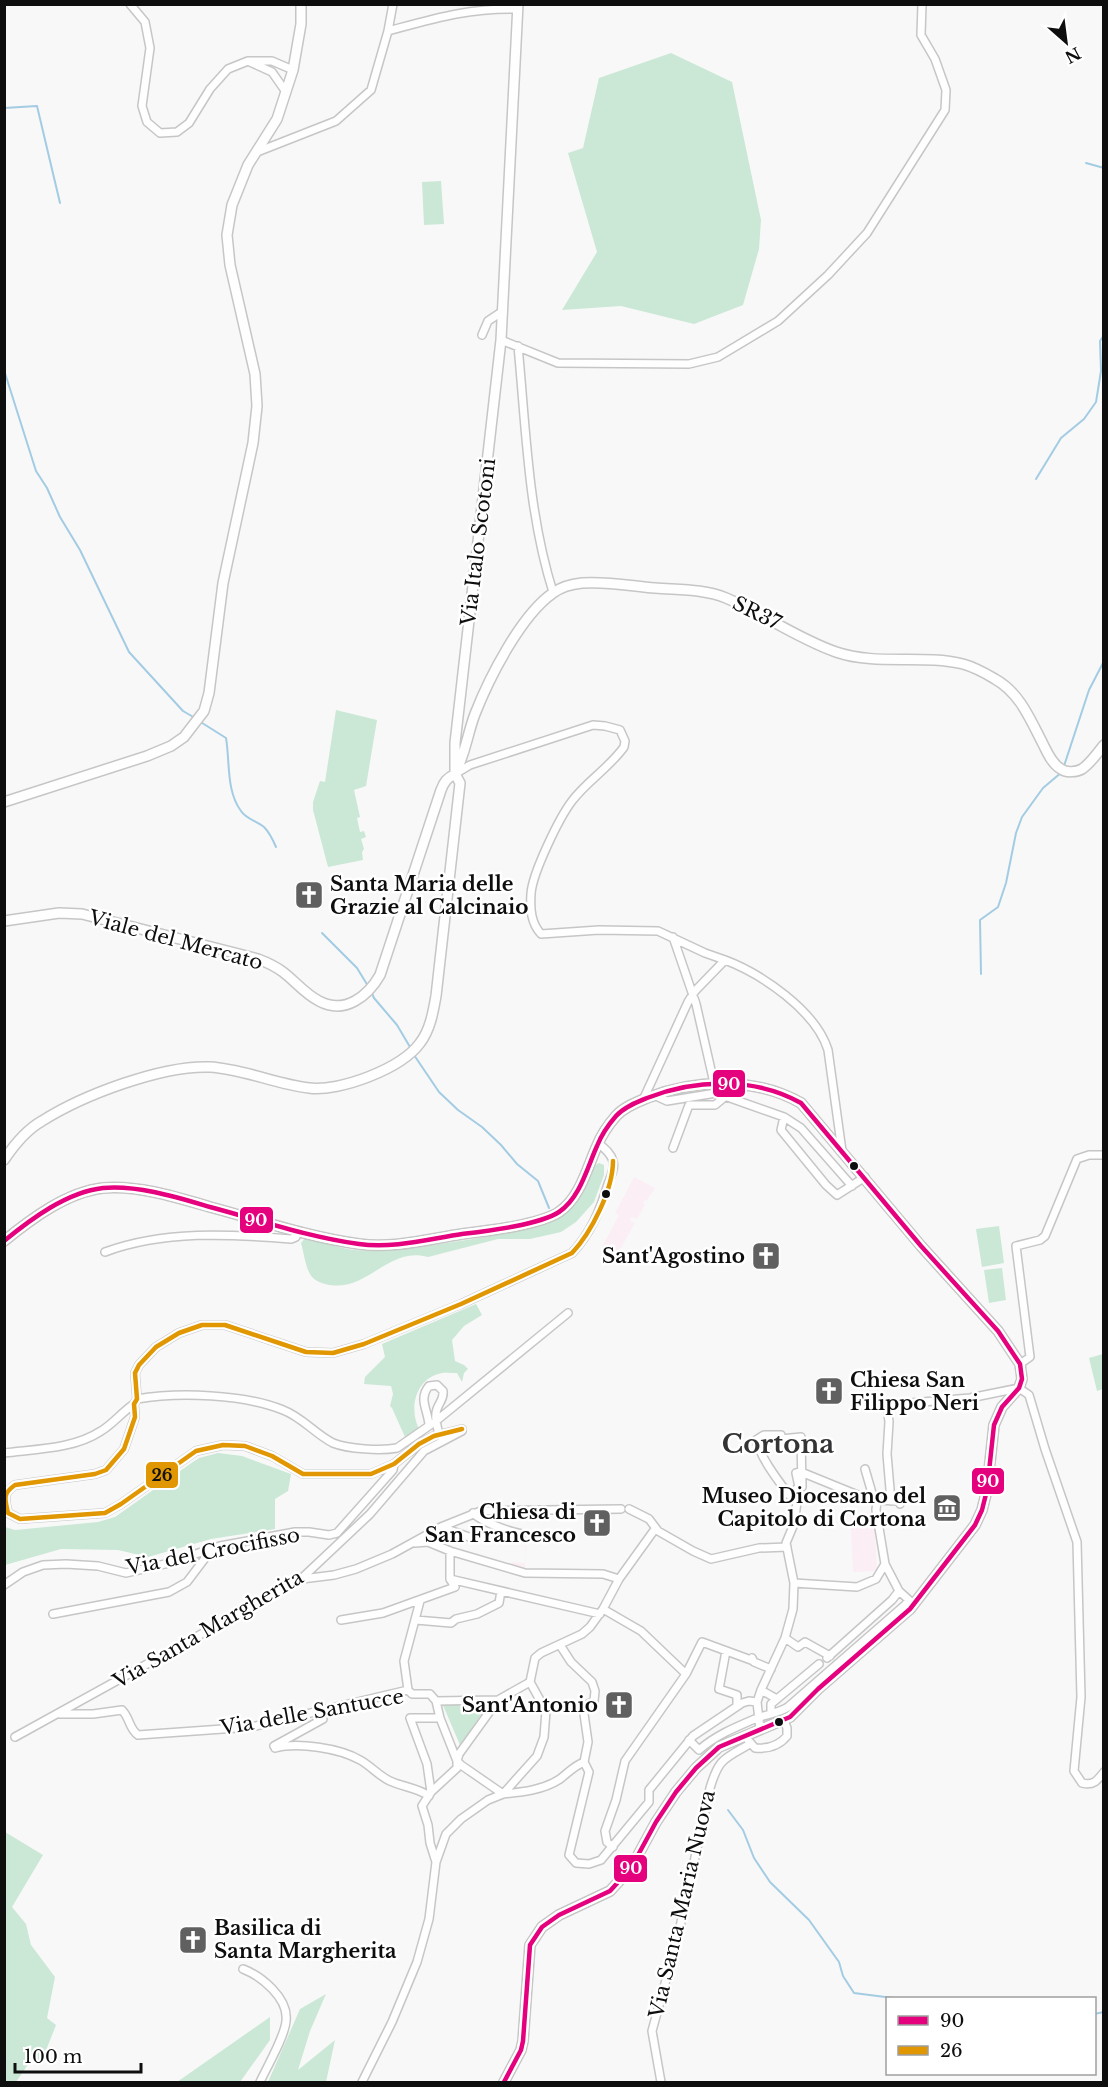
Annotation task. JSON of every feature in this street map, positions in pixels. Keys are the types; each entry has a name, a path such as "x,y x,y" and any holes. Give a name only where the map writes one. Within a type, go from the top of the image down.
{"main road":[{"path":"4,802 147,756 171,746 184,737 204,711 209,693 223,583 253,443 258,406 255,374 230,265 227,235 232,205 248,165 277,119 286,92 293,70 301,24 301,4"},
{"name":"Via Italo Scotoni","path":"455,774 455,743 501,340 518,7"},
{"name":"SR37","path":"553,592 568,585 583,583 608,583 706,592 749,608 837,652 859,657 963,664 977,669 1012,690 1052,760 1064,770 1082,769 1104,745"},
{"path":"4,1160 20,1140 41,1121 102,1092 170,1071 208,1067 234,1070 302,1088 320,1089 354,1081 385,1070 414,1051 430,1024 436,996 460,783 455,774 464,756 474,716 499,664 530,617 553,592"},
{"name":"Viale del Mercato","path":"4,921 58,914 82,914 258,959 283,972 320,1002 328,1005 354,1002 372,989 381,975 441,790 445,780 455,774"},
{"path":"4,1241 54,1207 80,1194 104,1188 177,1197 297,1231 360,1244 385,1245 473,1233 542,1219 558,1213 573,1198 598,1143 624,1109 654,1095 714,1083 767,1088 788,1095 801,1103 813,1115 921,1246 998,1331 1020,1364 1022,1379 1019,1388 1002,1407 994,1425 987,1490 982,1510 975,1525 910,1609 818,1689 790,1717 760,1729 748,1739 719,1747 696,1768 666,1807 631,1868 610,1891 559,1915 542,1927 530,1945 521,2050 504,2082"}],"street":[{"path":"130,4 145,21 150,48 142,106 147,122 160,133 177,132 189,123 210,88 228,69 248,61 272,61 293,70"},
{"path":"257,152 336,121 371,90 388,31 393,4"},
{"path":"501,340 558,363 689,364 718,357 778,321 828,274 867,232 945,110 946,90 935,59 921,35 922,4"},
{"path":"388,31 454,13 518,7"},
{"path":"248,61 272,72 286,92"},
{"path":"482,335 488,321 503,311"},
{"path":"518,346 532,498 542,556 553,592"},
{"path":"455,774 471,765 581,728 605,726 620,730 625,741 624,747 613,762 574,798 561,816 531,892 531,913 536,929 541,934 658,931 681,943 737,965 777,989 814,1023 822,1034 828,1050 842,1151"},
{"path":"673,937 693,995 714,1083"},
{"path":"643,1100 693,995 725,960"},
{"path":"654,1095 667,1101 716,1093 784,1117 801,1128 852,1186"},
{"path":"673,1148 689,1105 715,1105 726,1096"},
{"path":"784,1117 781,1130 826,1185 837,1195 865,1178"},
{"path":"433,1423 436,1409 444,1398 443,1390 437,1385 429,1386 423,1393 422,1399 436,1435 419,1444 394,1464 371,1474 303,1473 272,1456 245,1446 223,1445 196,1451 105,1513 20,1519 6,1513 7,1490 15,1485 95,1474 106,1470 124,1449 135,1417 135,1373 139,1365 147,1354 167,1339 190,1328 202,1325 225,1325 306,1352 333,1353 364,1344 461,1304 572,1253 586,1238 598,1216 613,1170 610,1156 598,1143"},
{"path":"1020,1364 1030,1357 1016,1246 1040,1240 1045,1236 1077,1159 1089,1155 1104,1155"},
{"path":"105,1252 128,1243 183,1236 291,1239 296,1237 297,1231"},
{"path":"4,1454 70,1444 87,1438 101,1432 135,1402 172,1394 249,1401 283,1410 301,1419 334,1443 350,1447 390,1450 397,1448 433,1423 568,1313"},
{"path":"891,1501 887,1454 889,1422 886,1405 983,1396 1019,1388 1029,1395 1077,1542 1081,1697 1074,1771 1082,1783 1089,1785 1096,1782 1104,1772"},
{"name":"Via Santa Margherita","path":"15,1737 301,1579 370,1514 424,1451 458,1434 462,1429 436,1435"},
{"path":"799,1487 789,1495 760,1453 756,1440 764,1435 781,1435 781,1439 801,1437 801,1472"},
{"name":"Via del Crocifisso","path":"4,1585 23,1572 43,1565 98,1566 126,1572 165,1564 212,1549 295,1532 329,1535 337,1533 393,1470 394,1464"},
{"path":"689,1740 699,1750 713,1738 788,1707 909,1600 899,1591 885,1564 876,1500 866,1468"},
{"path":"760,1729 757,1702 785,1638 794,1609 794,1583 786,1539 794,1524 799,1487 796,1473 801,1472 849,1492 876,1500 899,1501 900,1504"},
{"path":"301,1579 334,1575 356,1569 473,1513 498,1510 625,1509 649,1519 655,1529 711,1559 759,1548 787,1546"},
{"path":"473,1513 481,1520 522,1534"},
{"path":"441,1527 469,1537"},
{"path":"503,1794 537,1756 544,1737 546,1711 530,1682 535,1659 541,1653 582,1634 602,1612 619,1579 655,1529"},
{"path":"413,1543 428,1542 450,1551 525,1573 603,1574 619,1579"},
{"path":"53,1614 169,1592 187,1582 212,1549"},
{"path":"341,1620 383,1613 455,1587 450,1579 450,1551"},
{"path":"794,1583 857,1587 876,1579 885,1564"},
{"path":"450,1579 602,1612 641,1630 686,1674"},
{"path":"416,1620 451,1623 456,1619 477,1614 500,1603 501,1591"},
{"path":"785,1638 798,1647 805,1642 828,1657 892,1600 899,1591"},
{"path":"408,1690 404,1661 420,1601"},
{"path":"613,1847 607,1842 605,1831 616,1800 625,1761 686,1674 702,1642 751,1660 752,1658 754,1662 771,1669"},
{"path":"560,1645 571,1662 592,1682 595,1691 594,1701 583,1707 588,1742 584,1762 589,1772 569,1855 576,1863 589,1864 601,1860 613,1847 649,1802 649,1790 693,1736 737,1706 749,1701 757,1702"},
{"path":"726,1651 719,1689 737,1695 737,1706"},
{"path":"771,1714 771,1704 819,1664"},
{"path":"436,1862 422,1806 430,1794 457,1768 459,1754 498,1700 530,1682"},
{"name":"Via delle Santucce","path":"56,1714 93,1714 122,1710 128,1716 132,1731 138,1735 251,1727 408,1690 412,1694 430,1694 436,1701 498,1700"},
{"path":"761,1690 777,1699"},
{"path":"436,1701 440,1718 457,1761 503,1794"},
{"path":"321,1710 323,1719 274,1745 275,1748 287,1745 344,1752 362,1760 387,1780 430,1794"},
{"path":"430,1794 427,1764 410,1718 440,1718"},
{"path":"748,1739 755,1748 782,1742 788,1736 788,1728 784,1720"},
{"name":"Via Santa Maria Nuova","path":"661,2082 652,2031 678,1936 710,1788 716,1768 748,1739"},
{"path":"362,2082 392,2022 417,1962 429,1919 436,1862 447,1834 461,1819 488,1800 503,1794 544,1788 584,1762"},
{"path":"243,1969 254,1973 263,1981 284,2007 286,2021 284,2028 260,2082"}],"shaded area":[{"path":"634,1177 655,1188 647,1201 643,1203 645,1205 637,1219 632,1217 630,1220 635,1223 617,1255 602,1247 619,1215 615,1213"},
{"path":"874,1512 877,1571 853,1572 850,1514"},
{"path":"513,1536 526,1537 525,1570 512,1566 512,1562 525,1563 525,1544 510,1544"}],"green space":[{"path":"671,53 732,82 761,220 759,249 743,305 694,324 621,306 562,310 597,252 568,153 583,148 599,78"},
{"path":"441,181 444,224 424,225 422,182"},
{"path":"336,710 377,720 366,786 354,790 360,817 357,818 360,832 364,831 366,837 361,839 364,849 363,860 328,867 313,802 320,781 325,782"},
{"path":"599,1163 604,1165 604,1175 594,1202 576,1222 561,1232 530,1239 498,1239 428,1257 414,1255 401,1258 353,1283 340,1286 316,1280 311,1276 307,1267 301,1243 306,1237 355,1250 398,1249 462,1241 549,1222 569,1210 582,1192 595,1165"},
{"path":"999,1226 1004,1263 982,1267 976,1229"},
{"path":"1002,1268 1006,1300 989,1303 984,1270"},
{"path":"476,1304 482,1315 464,1326 452,1340 455,1361 468,1369 464,1373 462,1382 457,1373 447,1373 438,1374 424,1383 419,1389 415,1405 419,1429 405,1437 390,1406 393,1394 391,1386 364,1384 365,1377 385,1357 382,1344"},
{"path":"1103,1354 1103,1389 1097,1391 1089,1358"},
{"path":"218,1453 242,1456 291,1474 288,1491 275,1499 275,1529 211,1539 148,1557 118,1550 61,1549 5,1565 5,1527 15,1530 98,1522 115,1517 199,1458"},
{"path":"490,1702 460,1745 442,1703"},
{"path":"5,1832 43,1855 12,1907 26,1924 31,1945 55,1977 47,2018 56,2025 41,2063 31,2060 16,2082 4,2082"},
{"path":"326,1994 310,2031 298,2070 335,2040 326,2082 268,2082 300,2009"},
{"path":"270,2017 270,2040 240,2082 177,2082"}],"waterway":[{"path":"4,108 37,106 60,203"},
{"path":"1086,163 1104,168"},
{"path":"1036,479 1061,438 1084,419 1096,402 1101,371 1100,341 1104,335"},
{"path":"4,370 36,471 80,550 129,652 183,711 195,718"},
{"path":"1064,766 1089,690 1104,661"},
{"path":"199,721 226,738 231,785 236,803 246,816 266,829 276,847"},
{"path":"981,974 980,920 998,907 1022,817 1043,788 1062,772"},
{"path":"322,933 357,968 368,986"},
{"path":"371,991 374,998 397,1025 410,1047"},
{"path":"414,1055 439,1092 458,1110 482,1127 517,1164 538,1181 549,1208"},
{"path":"728,1810 743,1830 754,1858 770,1882 809,1920 839,1962 843,1976 854,1993 886,1997"},
{"path":"1096,2014 1104,2012"}],"transit line":[{"name":"90","path":"4,1241 63,1201 103,1188 130,1188 157,1193 302,1233 359,1244 410,1243 526,1224 550,1217 566,1206 578,1191 603,1134 616,1116 627,1107 647,1098 685,1087 705,1084 745,1085 783,1095 801,1103 921,1246 998,1331 1020,1364 1022,1379 1019,1388 1002,1407 994,1425 987,1490 982,1510 975,1525 910,1609 818,1689 790,1717 719,1747 696,1768 676,1792 656,1822 631,1868 610,1891 559,1915 542,1927 530,1945 521,2050 504,2082"},
{"name":"26","path":"462,1429 434,1436 419,1444 394,1464 371,1474 303,1474 272,1456 245,1446 223,1445 196,1451 105,1513 20,1519 8,1513 6,1504 6,1494 15,1485 95,1474 106,1470 124,1449 135,1417 134,1404 137,1399 135,1373 139,1365 156,1347 179,1333 202,1325 225,1325 306,1352 333,1353 364,1344 461,1304 572,1253 600,1210 609,1185 613,1161"}],"place":[{"name":"Santa Maria delle Grazie al Calcinaio","path":"309,895"},
{"name":"Sant'Agostino","path":"766,1256"},
{"name":"Chiesa San Filippo Neri","path":"829,1391"},
{"name":"Museo Diocesano del Capitolo di Cortona","path":"947,1508"},
{"name":"Chiesa di San Francesco","path":"597,1523"},
{"name":"Sant'Antonio","path":"619,1705"},
{"name":"Basilica di Santa Margherita","path":"193,1940"}],"district":[{"name":"Cortona","path":"778,1444"}]}
